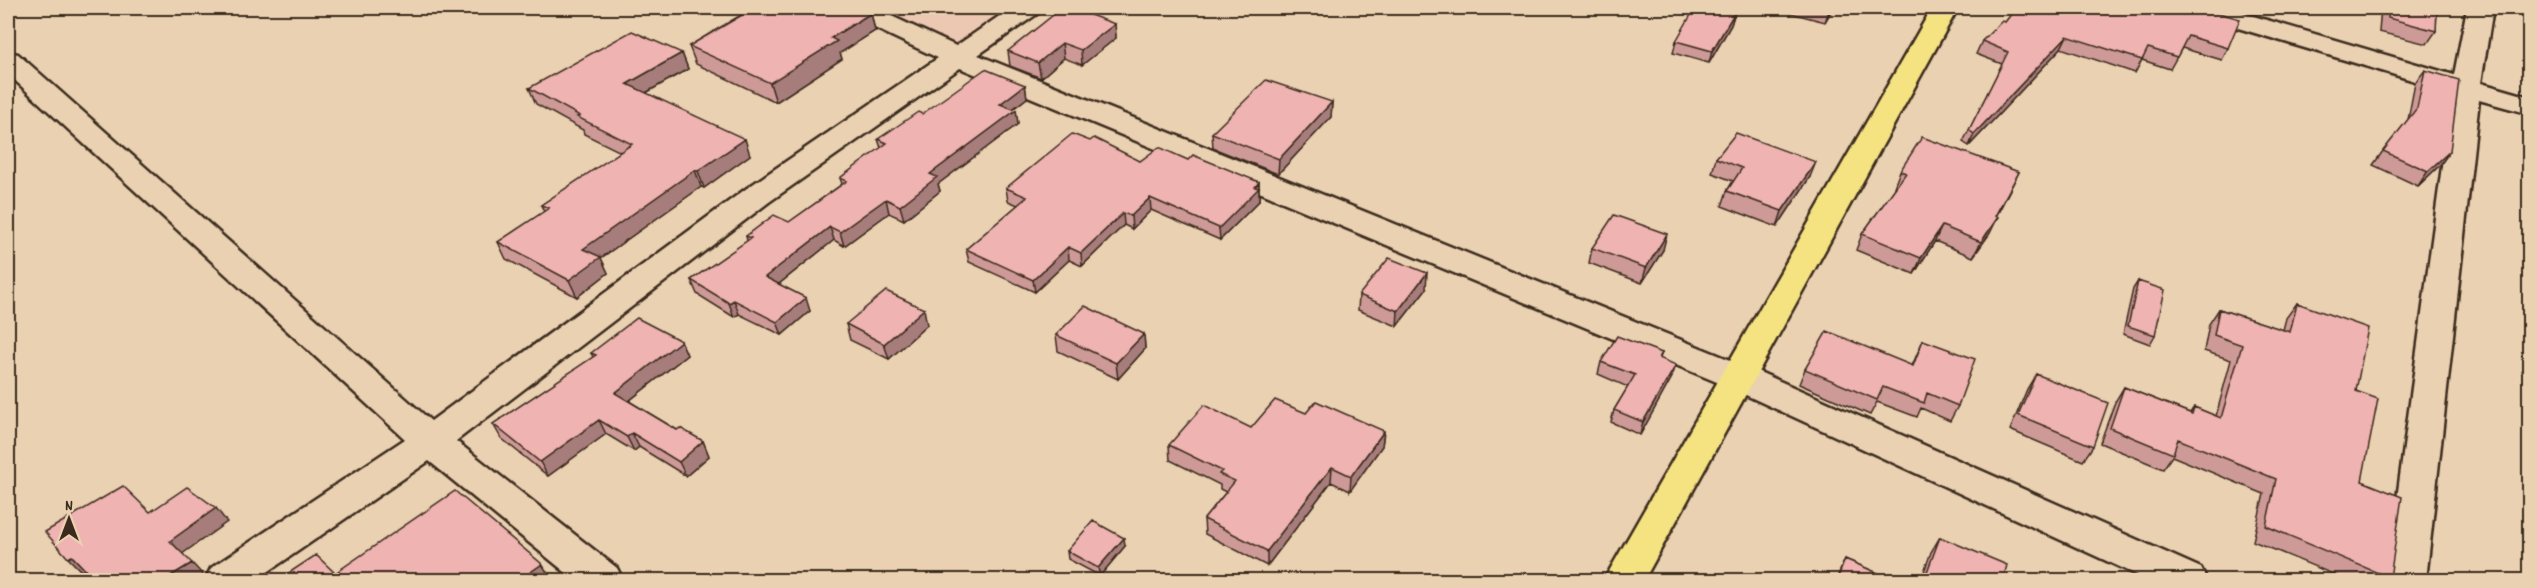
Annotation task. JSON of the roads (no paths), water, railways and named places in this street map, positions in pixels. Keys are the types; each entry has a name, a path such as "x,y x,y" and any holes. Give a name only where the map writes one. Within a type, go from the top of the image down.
{"main road":[{"path":"1624,580 1736,376 1945,8"}],"street":[{"path":"854,8 958,57 1736,376 2187,580"},
{"path":"225,580 430,441 758,195 889,101 1028,8"},
{"path":"2200,8 2529,106"},
{"path":"2406,580 2466,88 2480,8"},
{"path":"8,60 430,441 603,580"}]}
